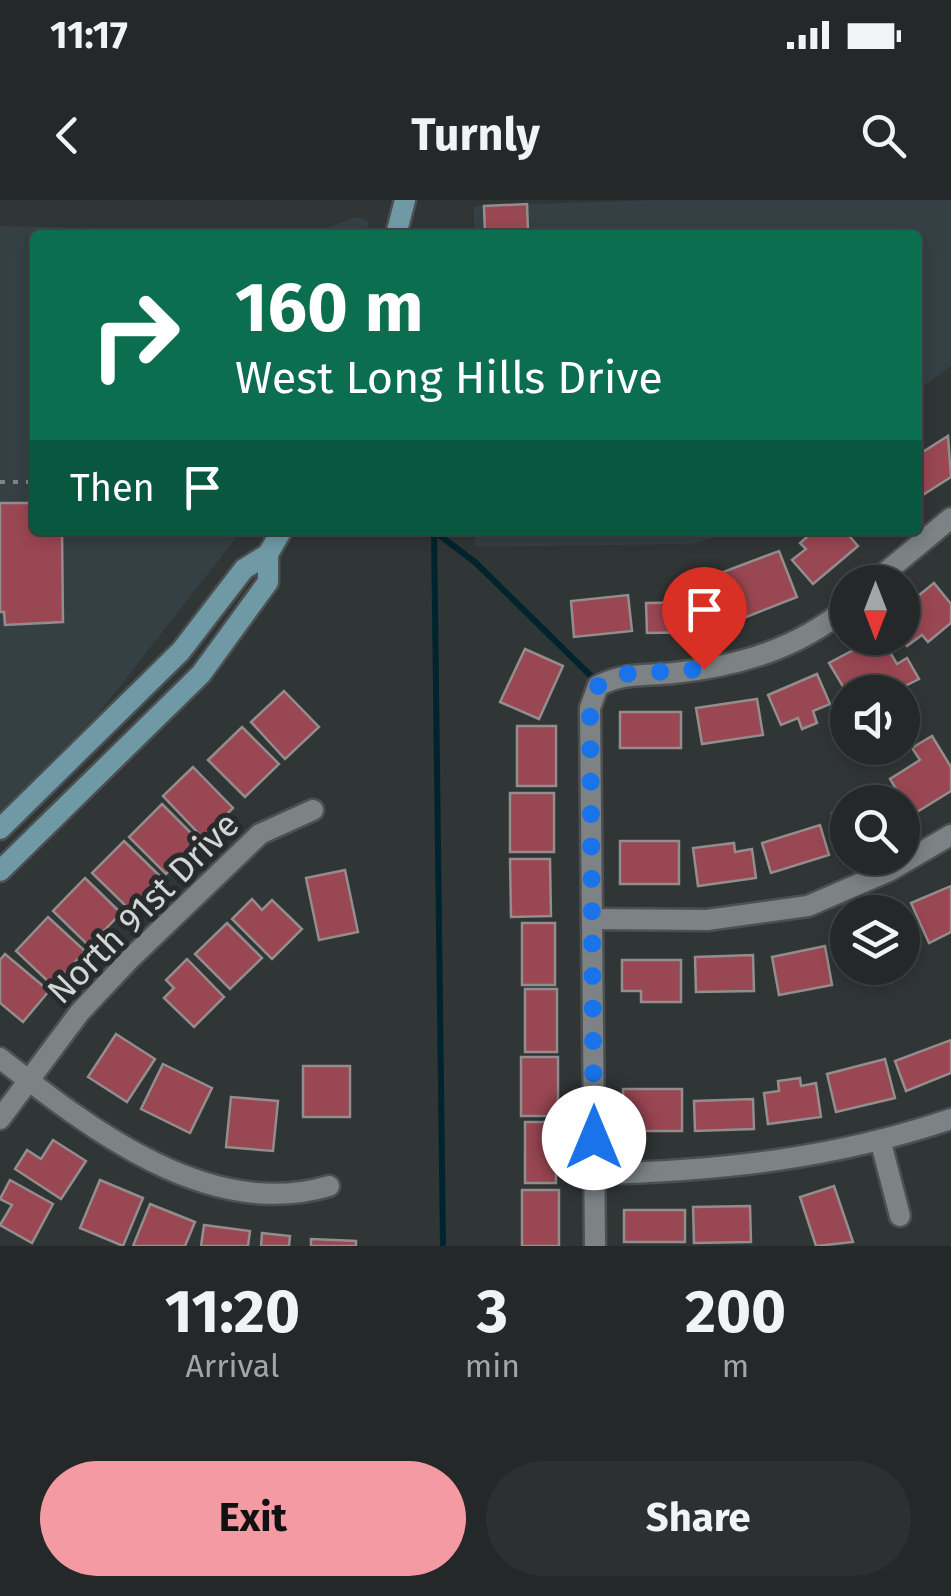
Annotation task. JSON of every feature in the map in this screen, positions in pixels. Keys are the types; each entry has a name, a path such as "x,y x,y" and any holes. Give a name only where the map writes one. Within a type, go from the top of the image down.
{"main road":[{"path":"398,229 405,200"},
{"path":"0,829 181,651 244,569 268,554 279,535"},
{"path":"0,871 201,674 248,615 268,582 268,554"},
{"path":"122,711 144,731"}],"street":[{"path":"894,565 951,518"},
{"path":"595,1246 590,708 598,686 622,674 704,669 756,657 808,635 830,620"},
{"name":"North 91st Drive","path":"0,1119 80,1012 223,868 260,834 312,810"},
{"path":"594,919 707,920 808,906 890,870 951,836"},
{"path":"0,1058 135,1153 185,1175 227,1187 297,1195 328,1186"},
{"path":"594,1174 701,1171 803,1159 881,1142 951,1118"},
{"path":"881,1142 900,1216"}],"path":[{"path":"0,482 30,482"}],"shaded area":[{"path":"654,200 951,200 951,366 922,387 922,230 474,230 474,206"},
{"path":"356,217 369,221 366,230 322,230"},
{"path":"0,226 211,230 30,230 30,535 238,535 100,712 0,811"},
{"path":"475,535 721,535 692,544 475,547"}],"building":[{"path":"527,204 528,230 485,230 484,206"},
{"path":"948,436 951,477 922,495 922,452"},
{"path":"0,503 30,503 30,535 62,535 63,622 5,625 4,612 0,612"},
{"path":"809,535 848,535 858,546 836,565 830,565 830,570 813,584 792,560 806,549 800,543"},
{"path":"779,551 797,597 736,621 718,574"},
{"path":"934,583 951,604 951,623 928,642 920,636 920,594"},
{"path":"628,595 632,631 574,637 571,601"},
{"path":"706,602 707,632 647,633 646,603"},
{"path":"525,649 563,666 539,719 500,702"},
{"path":"844,655 892,655 897,664 907,658 917,675 836,675 829,663"},
{"path":"817,674 830,704 813,711 817,723 802,729 798,718 781,725 768,695"},
{"path":"284,691 319,727 285,759 251,722"},
{"path":"757,699 763,735 702,744 696,708"},
{"path":"620,712 681,712 681,748 620,748"},
{"path":"517,726 556,726 556,786 517,786"},
{"path":"242,727 279,764 245,797 208,760"},
{"path":"932,736 951,767 951,791 920,810 920,785 894,785 890,779 912,765 920,765 920,743"},
{"path":"193,767 233,808 203,838 163,796"},
{"path":"510,793 554,793 554,852 510,852"},
{"path":"162,804 199,841 166,874 129,837"},
{"path":"820,825 829,855 771,873 762,843"},
{"path":"124,841 161,877 129,909 92,873"},
{"path":"620,841 679,841 679,884 620,884"},
{"path":"734,843 735,852 752,849 756,878 698,886 693,848"},
{"path":"510,859 550,859 551,916 511,917"},
{"path":"345,870 358,932 319,940 306,878"},
{"path":"85,878 121,913 89,946 53,911"},
{"path":"951,886 951,932 929,943 920,923 920,899"},
{"path":"252,899 262,910 272,900 302,929 272,959 232,919"},
{"path":"48,917 85,951 53,986 16,951"},
{"path":"227,923 262,958 230,989 195,954"},
{"path":"522,923 555,923 555,985 522,985"},
{"path":"825,946 832,985 779,995 772,957"},
{"path":"5,954 49,991 23,1022 0,1003 0,960"},
{"path":"753,955 754,991 696,992 695,957"},
{"path":"187,959 224,997 194,1027 164,998 174,988 166,980"},
{"path":"622,960 681,960 681,1002 641,1002 641,991 622,991"},
{"path":"525,989 557,989 557,1052 525,1052"},
{"path":"116,1034 155,1059 127,1102 88,1077"},
{"path":"951,1040 951,1073 906,1091 895,1061"},
{"path":"521,1057 558,1057 558,1116 521,1116"},
{"path":"885,1059 895,1098 836,1112 827,1074"},
{"path":"163,1064 212,1088 190,1133 141,1109"},
{"path":"303,1066 350,1066 350,1117 303,1117"},
{"path":"800,1078 801,1086 816,1083 821,1117 768,1124 764,1093 779,1091 778,1081"},
{"path":"623,1089 682,1089 682,1131 623,1131"},
{"path":"231,1097 278,1101 273,1151 226,1147"},
{"path":"753,1099 754,1129 695,1131 694,1101"},
{"path":"525,1122 556,1122 556,1183 525,1183"},
{"path":"53,1140 86,1161 61,1199 15,1169 27,1150 41,1159"},
{"path":"10,1180 53,1204 32,1243 0,1225 12,1205 0,1199"},
{"path":"100,1180 143,1198 123,1246 80,1228"},
{"path":"834,1186 853,1242 816,1246 800,1197"},
{"path":"522,1190 559,1190 559,1246 522,1246"},
{"path":"150,1204 195,1222 185,1246 133,1246"},
{"path":"750,1206 751,1242 694,1243 693,1207"},
{"path":"624,1210 685,1210 685,1242 624,1242"},
{"path":"204,1225 250,1231 248,1246 201,1246"},
{"path":"262,1233 290,1236 289,1246 261,1246"},
{"path":"311,1239 356,1241 356,1246 311,1246"}],"waterway":[{"path":"434,535 443,1246"},
{"path":"439,535 476,563 591,676"}],"route":[{"path":"594,1138 590,708 598,686 622,674 704,669"}]}
